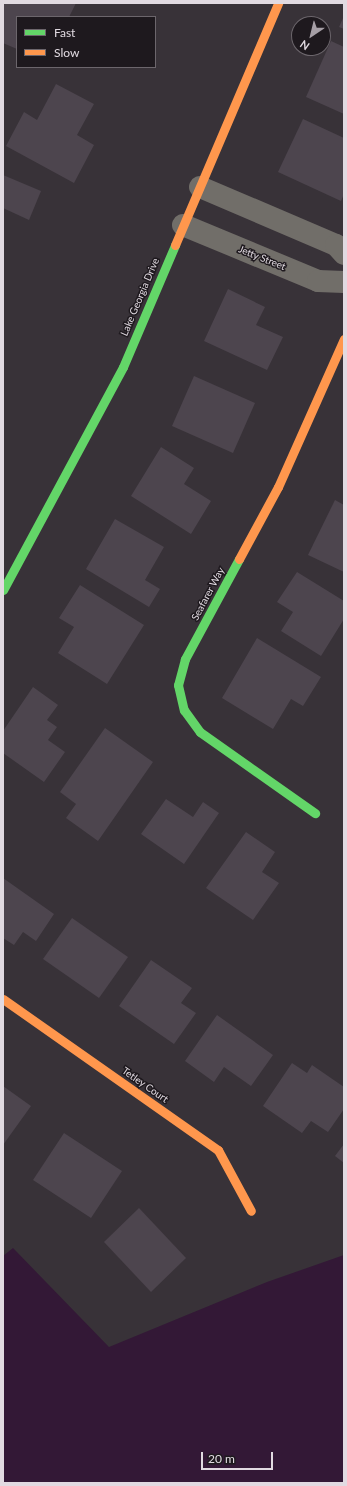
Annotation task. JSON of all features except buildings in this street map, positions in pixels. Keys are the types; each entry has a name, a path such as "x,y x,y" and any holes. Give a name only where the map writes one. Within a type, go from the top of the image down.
{"street":[{"name":"Lake Georgia Drive","path":"3,590 123,367 278,3"},
{"path":"200,187 336,245 344,254"},
{"name":"Jetty Street","path":"183,225 318,281 344,282"},
{"name":"Seafarer Way","path":"315,813 200,732 184,710 178,685 185,659 278,487 344,339"},
{"name":"Tetley Court","path":"3,999 218,1150 251,1211"}],"shaded area":[{"path":"13,1248 109,1347 267,1282 344,1255 344,1483 3,1483 3,1256"}],"traffic: fast":[{"path":"3,590 123,367 175,245"},
{"path":"239,559 185,659 178,685 184,710 200,732 315,813"}],"traffic: slow":[{"path":"175,245 278,3"},
{"path":"239,559 278,487 344,339"},
{"path":"3,999 218,1150 251,1211"}]}
